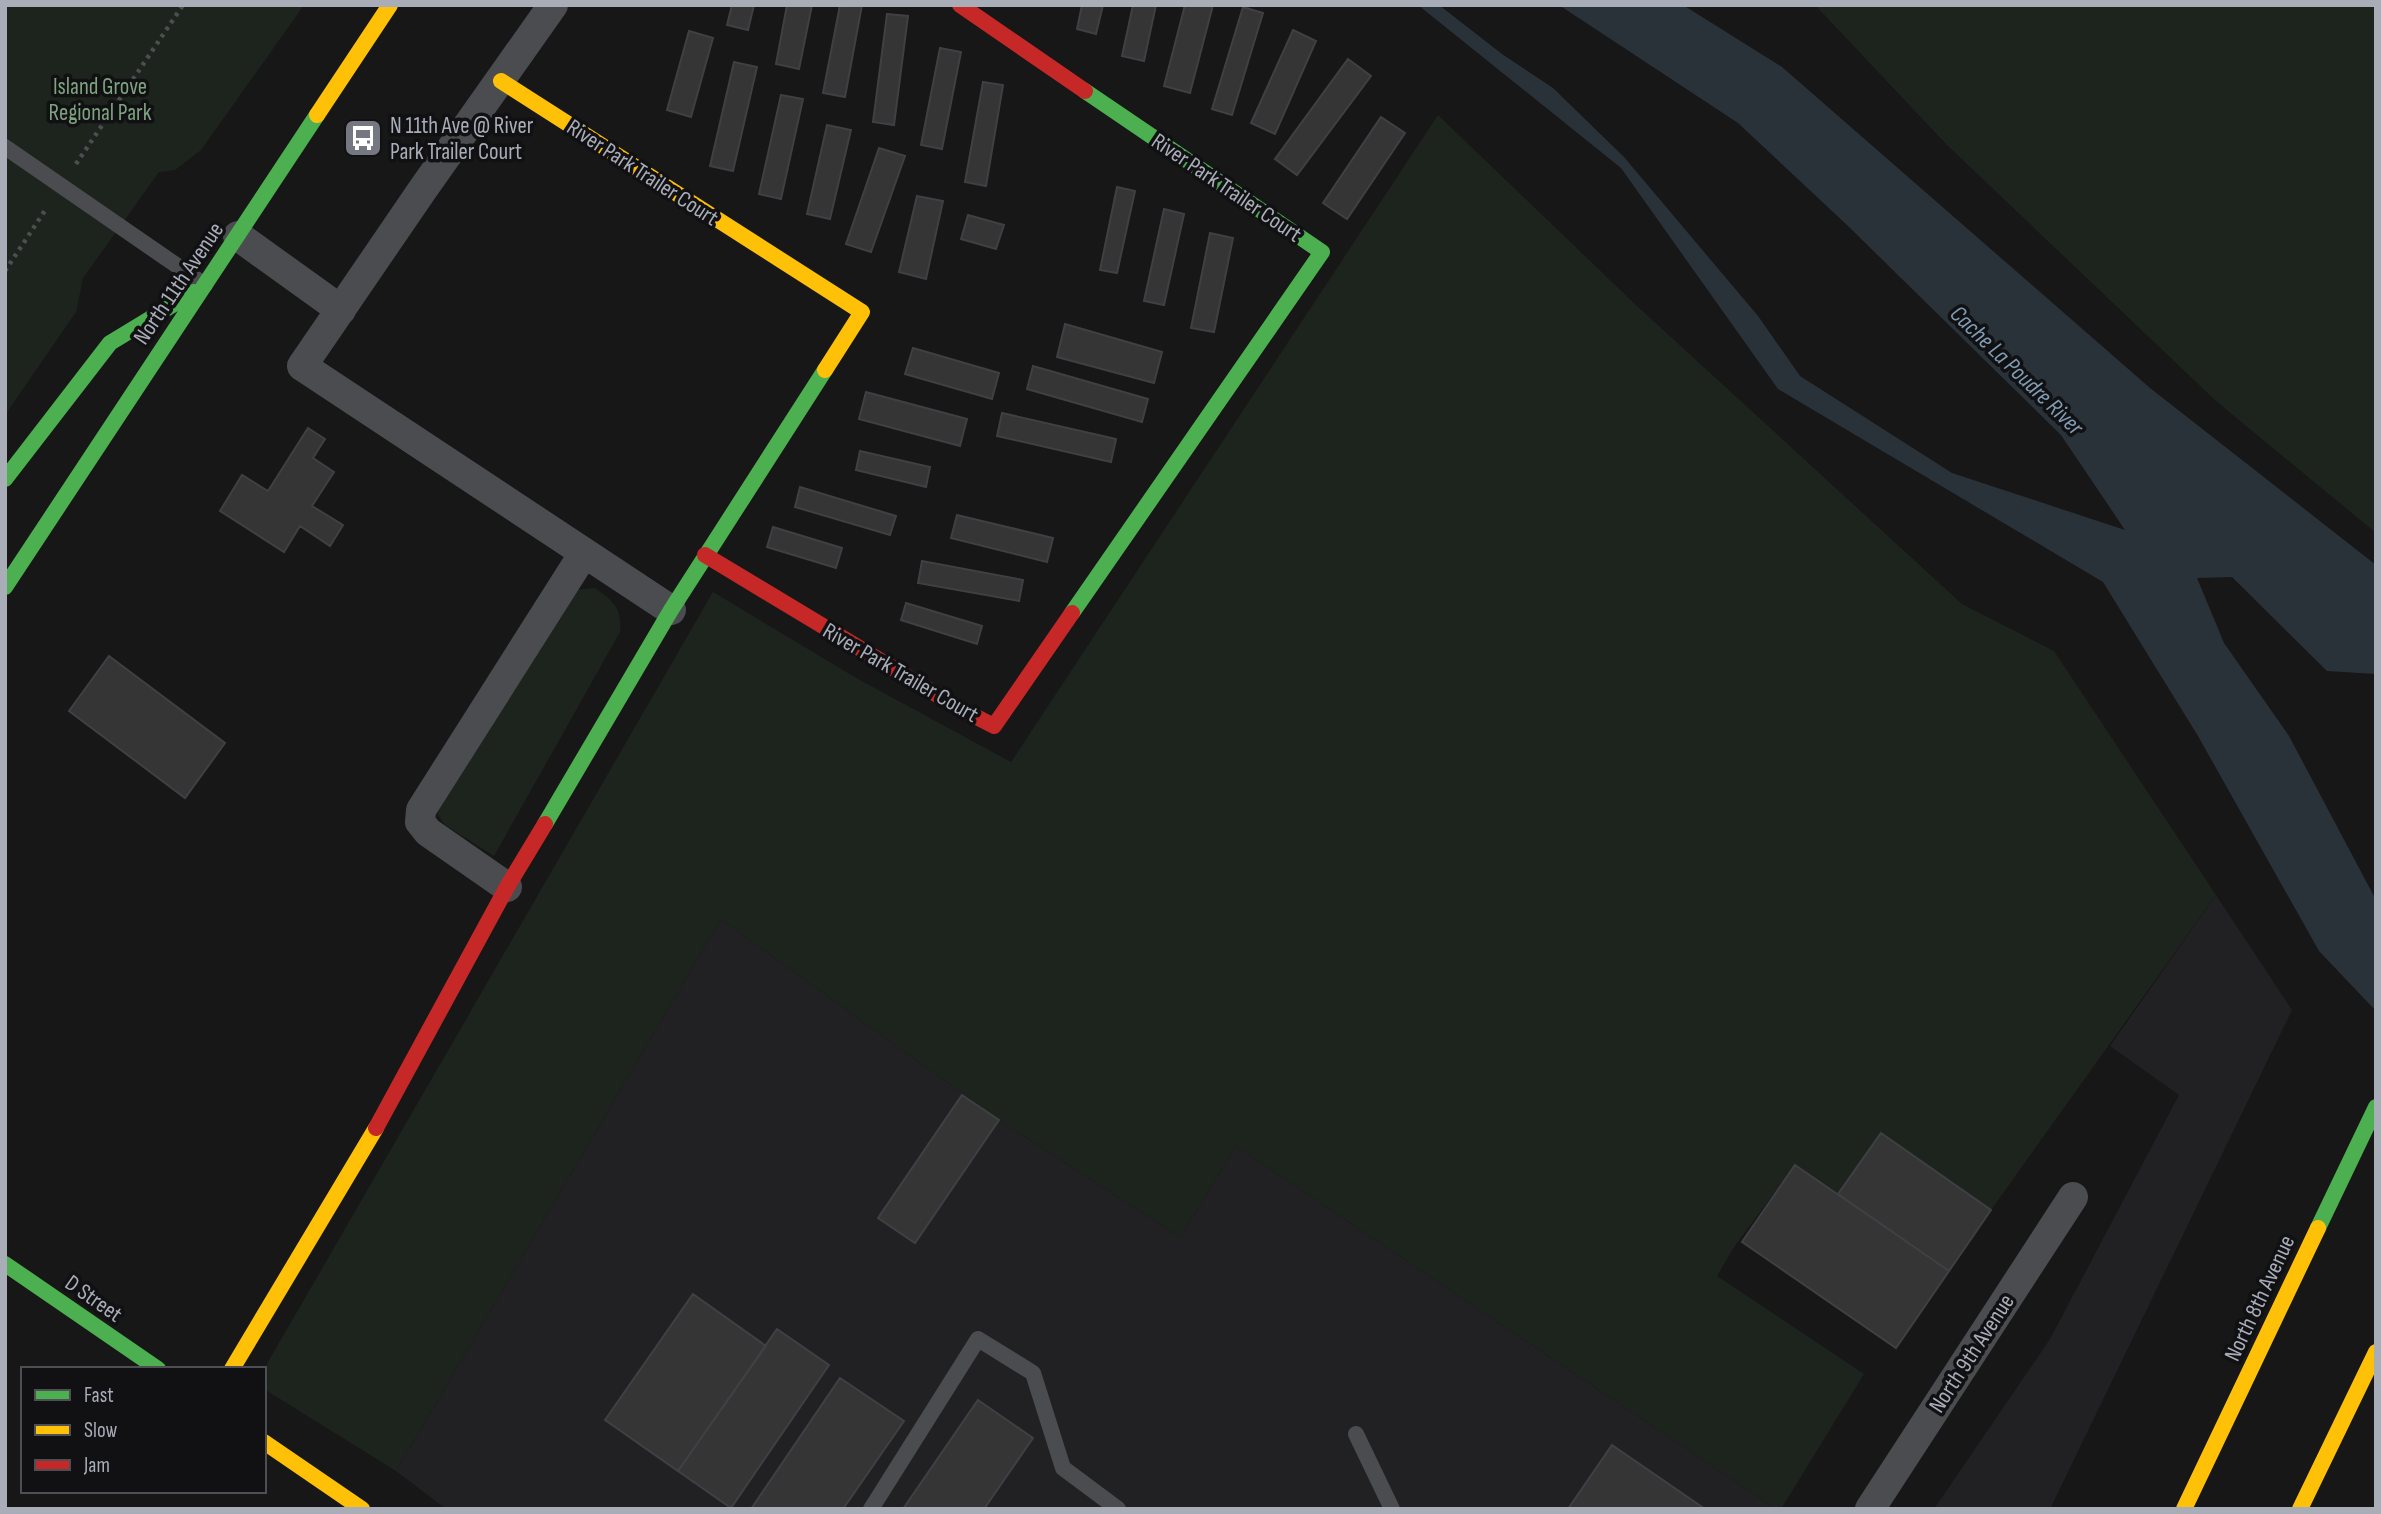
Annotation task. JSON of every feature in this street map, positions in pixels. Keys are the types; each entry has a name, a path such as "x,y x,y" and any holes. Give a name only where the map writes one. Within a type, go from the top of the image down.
{"street":[{"name":"North 11th Avenue","path":"5,587 94,447 238,236 390,5"},
{"path":"553,5 422,189 302,366 671,611"},
{"name":"River Park Trailer Court","path":"501,81 862,312 705,555 959,708 994,726 1322,252 960,5"},
{"path":"238,236 341,310"},
{"path":"5,479 110,343 205,285"},
{"path":"507,887 428,832 420,822 421,810 584,553"},
{"path":"233,1367 382,1116 507,887 705,555"},
{"name":"North 8th Avenue","path":"2184,1509 2374,1110"},
{"name":"North 9th Avenue","path":"1870,1509 2073,1197"},
{"name":"D Street","path":"6,1265 155,1367"},
{"path":"2300,1509 2376,1352"},
{"path":"266,1443 362,1509"}],"lane":[{"path":"5,147 205,285"},
{"path":"871,1509 978,1339 1033,1373 1063,1468 1118,1509"},
{"path":"1356,1434 1392,1509"}],"path":[{"path":"5,271 183,5"}],"shaded area":[{"path":"2216,895 2292,1010 2050,1509 1934,1509 2050,1339 2179,1095 2110,1046"},
{"path":"721,919 999,1120 1180,1237 1236,1146 1776,1509 446,1509 396,1471"}],"green space":[{"name":"Island Grove Regional Park","path":"5,5 304,5 201,150 175,170 159,172 83,278 76,312 5,415"},
{"path":"1815,5 2376,5 2376,533 2216,401 1947,145"},
{"path":"1438,115 1637,306 1962,604 2054,651 2216,895 1991,1210 1881,1134 1838,1194 1795,1165 1734,1247 1717,1276 1864,1374 1781,1509 1776,1509 1236,1146 1180,1237 999,1120 721,919 396,1471 266,1390 265,1367 713,592 858,679 1011,762"},
{"path":"595,588 607,597 618,611 620,632 494,856 445,825 438,815 442,791 574,590"}],"water":[{"name":"Cache La Poudre River","path":"1418,5 1439,5 1502,54 1553,88 1624,157 1758,316 1800,376 1952,473 2125,530 2061,435 1847,225 1738,123 1559,5 1683,5 1782,67 2150,388 2376,565 2376,674 2327,671 2232,577 2197,578 2224,643 2289,736 2376,900 2376,1011 2319,951 2198,736 2103,582 1778,389 1621,168"}],"building":[{"path":"732,5 754,5 748,30 727,25"},
{"path":"787,5 812,5 799,69 776,64"},
{"path":"840,5 862,5 845,97 823,93"},
{"path":"1082,5 1103,5 1096,34 1077,29"},
{"path":"1133,5 1156,5 1144,61 1122,56"},
{"path":"1185,5 1213,5 1190,93 1164,86"},
{"path":"1243,7 1263,13 1232,115 1212,109"},
{"path":"887,14 908,16 894,125 873,122"},
{"path":"1293,30 1316,41 1275,134 1251,123"},
{"path":"689,31 713,38 691,117 667,110"},
{"path":"940,48 961,52 942,149 921,145"},
{"path":"1348,59 1371,76 1297,175 1275,159"},
{"path":"734,62 757,67 733,171 710,166"},
{"path":"983,82 1003,85 986,186 965,182"},
{"path":"781,95 803,99 781,199 759,194"},
{"path":"1381,117 1405,133 1347,219 1323,203"},
{"path":"827,125 851,130 830,219 807,214"},
{"path":"879,148 905,156 871,252 846,244"},
{"path":"1117,187 1135,191 1117,273 1100,270"},
{"path":"917,196 943,201 926,279 899,272"},
{"path":"1164,209 1184,214 1164,305 1144,301"},
{"path":"968,215 1004,225 996,249 961,239"},
{"path":"1210,233 1233,238 1214,332 1191,328"},
{"path":"1065,324 1162,352 1154,383 1057,357"},
{"path":"913,348 999,373 992,399 905,374"},
{"path":"1033,366 1148,399 1142,422 1027,389"},
{"path":"866,392 967,419 960,446 859,419"},
{"path":"1002,413 1116,439 1111,462 997,436"},
{"path":"308,428 325,439 313,458 334,472 312,506 343,525 330,546 300,526 284,552 220,511 242,475 268,491"},
{"path":"860,451 930,467 926,487 856,470"},
{"path":"800,487 896,516 890,535 795,507"},
{"path":"957,515 1053,538 1047,562 951,538"},
{"path":"773,527 842,548 836,568 767,547"},
{"path":"922,561 1023,580 1019,601 918,583"},
{"path":"906,603 982,626 977,644 901,620"},
{"path":"109,656 225,743 185,798 69,711"},
{"path":"962,1095 999,1120 915,1243 878,1218"},
{"path":"1881,1133 1991,1210 1949,1271 1838,1194"},
{"path":"1795,1165 1949,1271 1896,1348 1742,1242"},
{"path":"693,1294 766,1346 678,1471 605,1420"},
{"path":"777,1329 829,1365 731,1508 678,1471"},
{"path":"840,1378 904,1421 843,1509 751,1509"},
{"path":"978,1400 1033,1438 984,1509 903,1509"},
{"path":"1612,1445 1705,1509 1568,1509"}],"traffic: fast":[{"path":"1072,613 1322,252 1085,91"},
{"path":"5,587 317,115"},
{"path":"5,479 110,343 194,292"},
{"path":"545,824 671,610 825,370"},
{"path":"2318,1228 2376,1107"},
{"path":"5,1264 155,1367"}],"traffic: slow":[{"path":"317,115 390,5"},
{"path":"501,81 862,312 825,370"},
{"path":"233,1367 376,1128"},
{"path":"2184,1509 2318,1228"},
{"path":"2300,1509 2376,1352"},
{"path":"266,1443 362,1509"}],"traffic: jam":[{"path":"960,5 1085,91"},
{"path":"705,555 959,708 994,726 1072,613"},
{"path":"376,1128 507,887 545,824"}],"place":[{"name":"N 11th Ave @ River Park Trailer Court","path":"363,138"}]}
